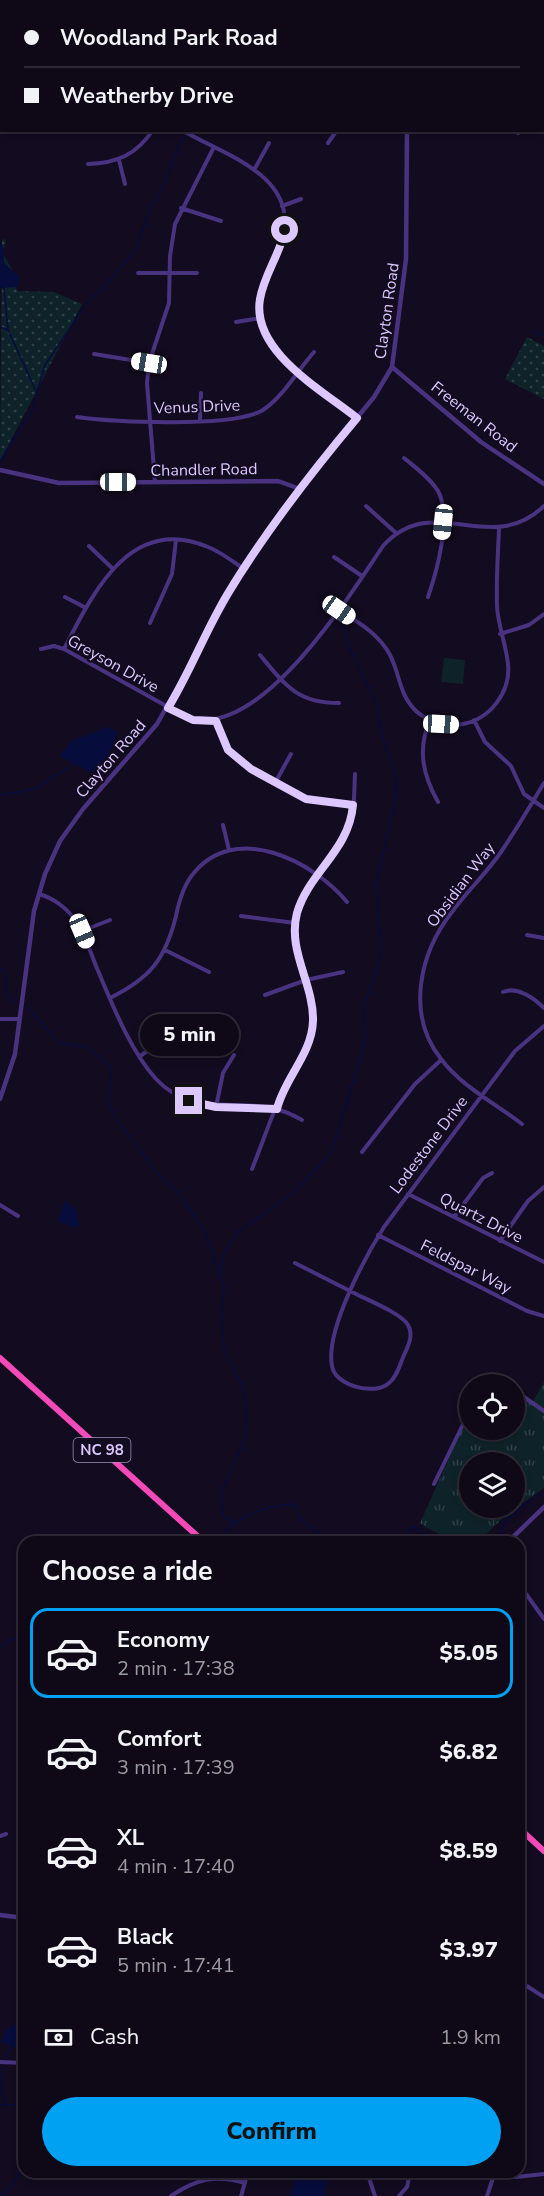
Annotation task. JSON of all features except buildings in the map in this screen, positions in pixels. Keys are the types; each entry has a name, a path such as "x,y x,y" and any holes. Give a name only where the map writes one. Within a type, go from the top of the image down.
{"highway":[{"name":"NC 98","path":"0,1358 197,1536"},
{"path":"525,1834 544,1851"}],"street":[{"path":"87,164 119,160 141,147 152,132"},
{"path":"186,132 254,170 274,188 282,206 285,225 283,237 261,293 260,318 272,346 298,371 357,418"},
{"path":"328,142 336,132"},
{"name":"Clayton Road","path":"0,1099 13,1065 38,893 50,861 68,829 146,738 168,708 215,616 244,569 300,489 379,390 392,367 406,259 407,132"},
{"path":"254,170 269,143"},
{"path":"155,482 150,421 149,363 169,303 172,235 181,208 214,147"},
{"path":"119,160 125,184"},
{"path":"282,206 301,200"},
{"path":"181,208 221,221"},
{"path":"138,273 197,273"},
{"path":"236,322 260,318"},
{"name":"Venus Drive","path":"77,417 113,421 236,420 255,414 271,403 314,352"},
{"path":"94,354 149,363"},
{"name":"Freeman Road","path":"392,367 481,442 544,484"},
{"path":"200,420 201,393"},
{"path":"404,458 437,489 443,507 438,564 428,597"},
{"name":"Chandler Road","path":"0,470 59,483 279,481 300,489"},
{"path":"366,506 396,533"},
{"path":"353,805 306,799 275,783 235,757 223,742 216,721 238,712 280,679 320,638 383,546 396,533 420,523 443,522 499,528 525,520 544,506"},
{"path":"339,610 380,641 390,656 406,699 417,712 430,720 454,725 474,720 494,707 506,684 508,664 500,634 497,607 499,528"},
{"path":"150,623 172,574 176,540"},
{"path":"64,649 112,567 139,548 176,540 207,546 244,569"},
{"path":"89,546 112,567"},
{"path":"334,557 362,576"},
{"path":"65,597 86,608"},
{"path":"500,634 529,625 544,614"},
{"name":"Greyson Drive","path":"41,649 54,646 64,649 193,720 216,721"},
{"path":"260,655 280,679 308,700 339,704"},
{"path":"430,720 423,743 422,765 438,802"},
{"path":"474,720 485,742 508,762 520,788 533,802 544,808"},
{"path":"275,783 291,754"},
{"path":"252,1169 312,1030 312,1011 306,980 296,949 295,923 303,900 348,832 355,774"},
{"name":"Obsidian Way","path":"522,1124 441,1060 427,1038 420,1010 420,984 446,919 501,852 544,783"},
{"path":"223,825 229,850"},
{"path":"110,998 139,981 154,968 165,950 188,880 206,861 229,850 247,847 264,849 318,877 347,902"},
{"path":"38,893 62,906 82,931 110,998 140,1056 158,1081 174,1093 201,1105 277,1109 302,1120"},
{"path":"241,916 295,923"},
{"path":"82,931 110,920"},
{"path":"527,935 544,939"},
{"path":"165,950 209,972"},
{"path":"265,995 306,980 343,972"},
{"path":"503,992 507,990 524,994 544,1008"},
{"path":"0,1018 19,1019"},
{"path":"140,1056 171,1035 181,1024"},
{"name":"Lodestone Drive","path":"295,1263 350,1292 399,1316 410,1328 410,1342 390,1383 379,1388 346,1383 336,1377 332,1369 334,1339 350,1292 378,1235 519,1046 544,1026"},
{"path":"216,1107 223,1073 234,1055"},
{"path":"362,1152 415,1084 441,1060"},
{"path":"454,1217 483,1178 492,1173"},
{"path":"500,1241 528,1201 544,1187"},
{"name":"Quartz Drive","path":"408,1194 544,1262"},
{"path":"0,1205 18,1216"},
{"name":"Feldspar Way","path":"378,1235 527,1311 544,1316"},
{"path":"525,1398 544,1411"},
{"path":"434,1484 459,1433"},
{"path":"514,1536 544,1508"},
{"path":"525,1592 544,1619"},
{"path":"0,1836 6,1834"},
{"path":"0,1915 18,1916"},
{"path":"525,1985 544,1997"},
{"path":"0,2062 18,2062"},
{"path":"525,2176 544,2174"},
{"path":"171,2196 195,2182 209,2178"},
{"path":"219,2178 245,2182"},
{"path":"241,2196 246,2178"},
{"path":"369,2178 375,2196"},
{"path":"399,2196 407,2187 409,2178"},
{"path":"487,2196 493,2178"}],"green space":[{"path":"2,239 6,240 3,254 12,269 17,291 54,292 82,304 0,461"},
{"path":"527,337 544,346 544,399 505,379"},
{"path":"444,658 465,660 463,684 441,682"},
{"path":"544,1382 544,1488 525,1502 525,1452 459,1452 459,1518 503,1518 484,1536 445,1536 420,1523 459,1435 459,1440 525,1440 525,1398 532,1403"}],"shaded area":[{"path":"0,242 4,249 4,263 20,277 18,287 0,288"},
{"path":"108,727 117,732 114,743 104,760 92,773 59,756 73,740"},
{"path":"65,1200 76,1210 79,1225 77,1228 58,1222"},
{"path":"16,2023 18,2025 18,2049 1,2042 6,2030"},
{"path":"296,2178 330,2178 325,2196 291,2196"}],"waterway":[{"path":"0,461 31,413 45,365 87,303 111,280 136,249 149,212 166,180 180,142 191,133 197,132"},
{"path":"4,288 8,330 36,391"},
{"path":"0,327 8,330"},
{"path":"532,332 544,335"},
{"path":"220,1278 224,1253 238,1232 295,1192 331,1153 360,1059 365,1037 364,1006 381,956 376,883 395,803 396,775 382,737 377,705 351,651 341,621"},
{"path":"0,795 35,789 75,763"},
{"path":"0,968 7,973 7,995 14,1003"},
{"path":"26,1006 59,1043 87,1047 111,1067 108,1104 119,1123 160,1176 176,1190 205,1232 224,1287 222,1314 224,1351 242,1385 247,1415 245,1439 220,1495 224,1517 237,1523"},
{"path":"499,1536 506,1519 515,1515 520,1507 544,1493"},
{"path":"223,1536 232,1526 249,1515 289,1504 297,1507 299,1517 321,1536"},
{"path":"405,1536 414,1526 425,1536"},
{"path":"0,1648 6,1642 18,1637"},
{"path":"5,2058 12,2047"},
{"path":"3,2066 1,2091 6,2104"},
{"path":"0,2105 18,2105"},
{"path":"1,2196 10,2188 18,2175"}],"route":[{"path":"189,1101 216,1107 277,1109 283,1090 305,1051 313,1021 306,980 296,949 295,930 299,907 344,839 352,816 353,805 315,802 298,796 242,763 223,742 216,721 193,720 168,708 215,616 244,569 306,480 357,418 286,362 272,346 261,326 259,306 261,293 278,255 285,230"}]}
